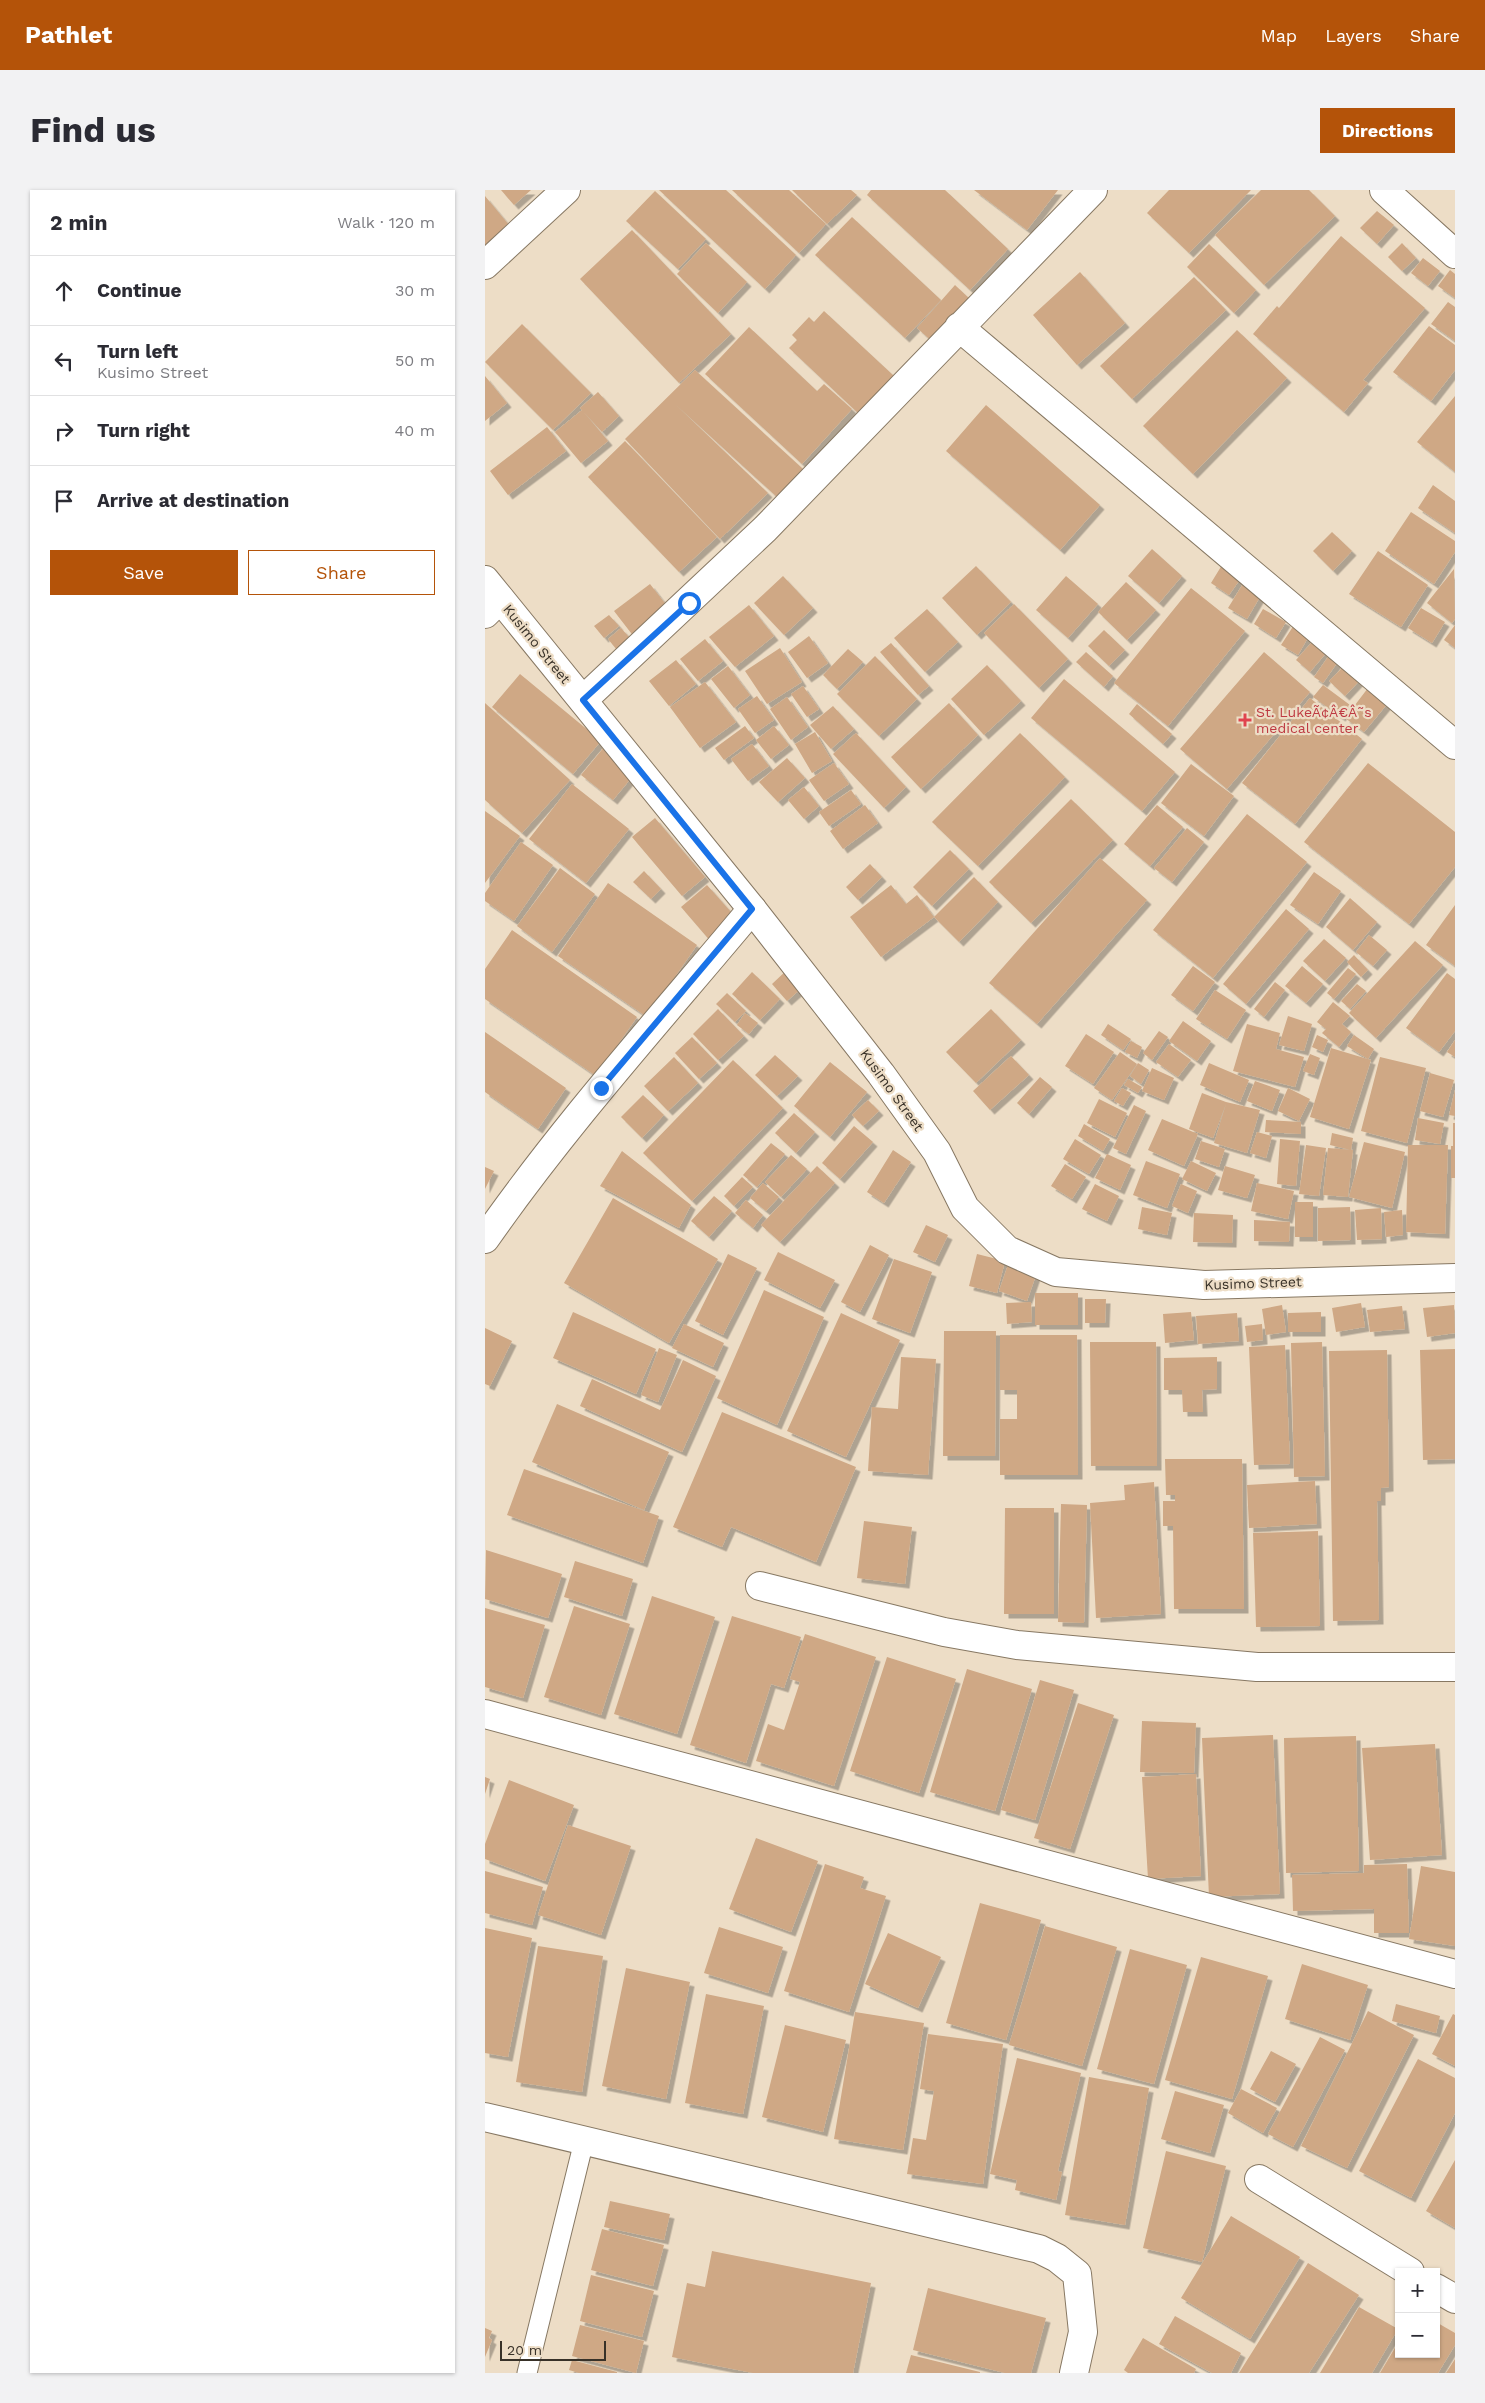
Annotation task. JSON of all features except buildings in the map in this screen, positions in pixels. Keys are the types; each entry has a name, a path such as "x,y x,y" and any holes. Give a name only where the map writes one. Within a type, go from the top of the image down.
{"street":[{"path":"485,266 566,190"},
{"path":"583,700 765,529 1093,190"},
{"path":"1383,190 1455,254"},
{"path":"959,328 1455,745"},
{"name":"Kusimo Street","path":"490,598 583,700 752,909 881,1074 937,1152 965,1208 1007,1250 1056,1272 1204,1286 1455,1278"},
{"path":"485,1239 522,1186 601,1088 752,909"},
{"path":"760,1586 943,1632 1017,1645 1257,1667 1455,1667"},
{"path":"485,1714 1455,1974"},
{"path":"485,2117 1039,2249 1057,2258 1077,2274 1083,2332 1074,2373"},
{"path":"1259,2179 1404,2268"},
{"path":"1440,2290 1455,2299"}],"lane":[{"path":"527,2373 584,2141"}],"place":[{"name":"St. LukeÃ¢Â€Â˜s medical center","path":"1245,720"}],"route":[{"path":"601,1088 752,909 583,700 689,603"}]}
